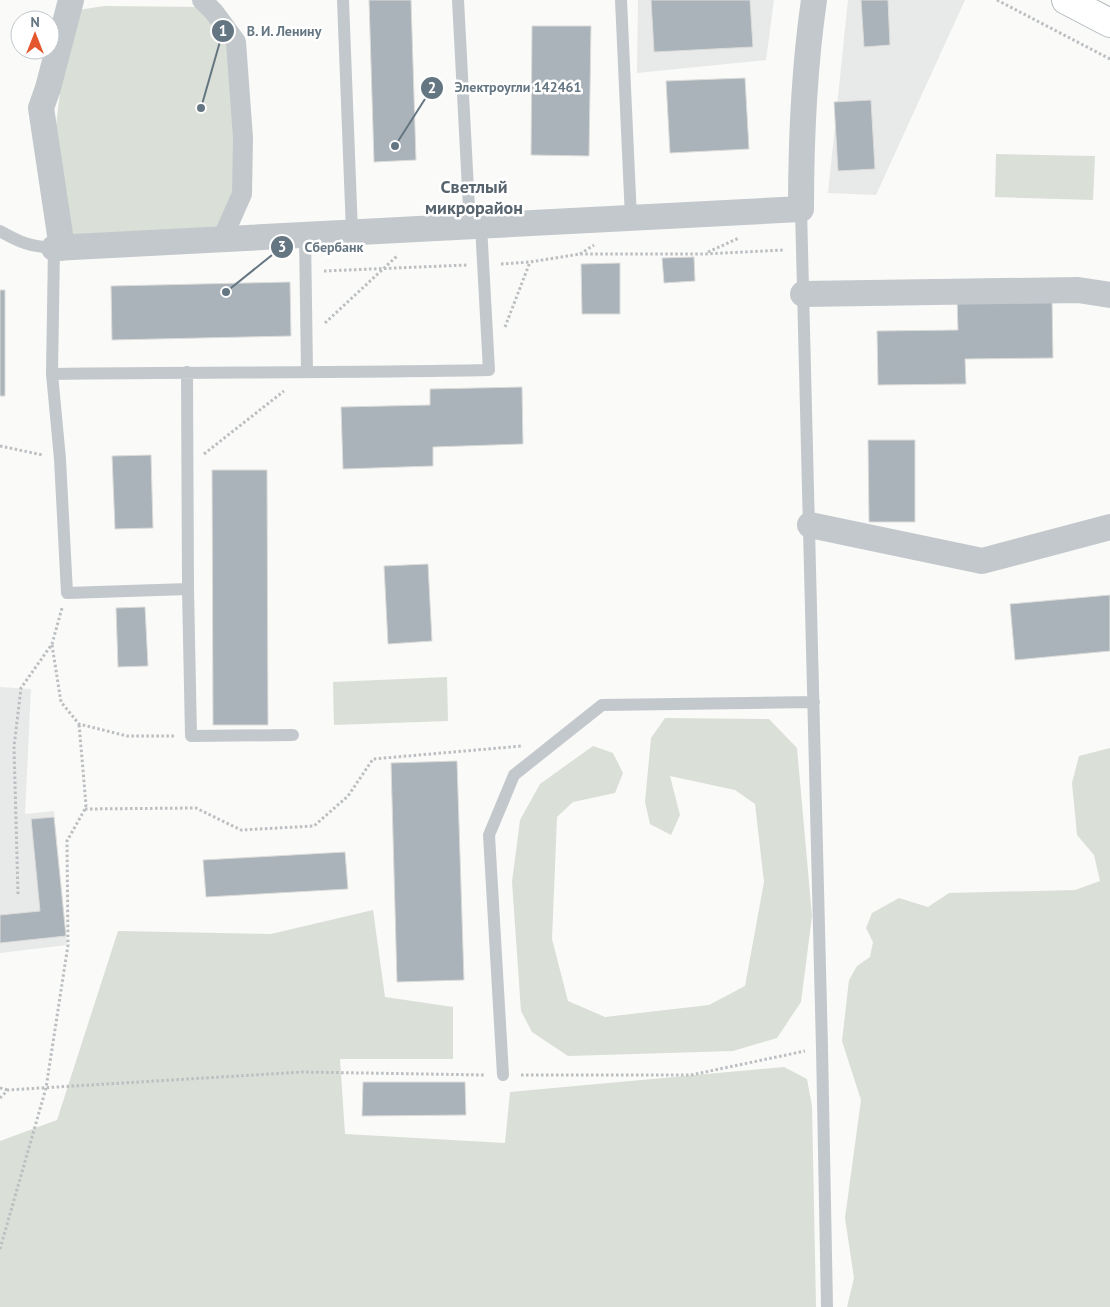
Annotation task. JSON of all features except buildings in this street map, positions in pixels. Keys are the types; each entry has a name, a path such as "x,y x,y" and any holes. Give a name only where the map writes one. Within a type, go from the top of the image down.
{"main road":[{"path":"1066,0 1110,23"}],"street":[{"path":"71,0 41,108 58,248 801,209 801,157 810,29 814,0"},
{"path":"202,0 214,12 236,42 243,138 242,194 222,239"},
{"path":"803,294 1078,290 1110,295"},
{"path":"810,525 982,561 1110,527"}],"lane":[{"path":"343,0 352,232"},
{"path":"52,374 489,370 483,264 476,226 458,0"},
{"path":"621,0 631,218"},
{"path":"801,209 810,525 827,1307"},
{"path":"0,231 20,242 34,246 58,248 52,374 60,459 67,593 188,588"},
{"path":"305,235 308,372"},
{"path":"187,372 191,736 292,735"},
{"path":"503,1075 489,835 514,775 602,705 814,702"}],"path":[{"path":"997,0 1110,59"},
{"path":"307,340 428,228"},
{"path":"580,254 595,244"},
{"path":"306,272 530,262 580,254 705,254 802,249"},
{"path":"502,334 530,262"},
{"path":"187,468 308,372"},
{"path":"0,446 60,459"},
{"path":"18,894 14,747 21,688 52,644 67,593"},
{"path":"0,1249 46,1088 68,945 67,841 85,809 79,724 61,702 52,644"},
{"path":"79,724 127,736 191,736"},
{"path":"85,809 196,808 241,830 314,826 348,796 373,759 555,743"},
{"path":"0,1088 8,1090 46,1088 303,1072 691,1075 822,1048"},
{"path":"0,1098 8,1090"}],"shaded area":[{"path":"638,0 774,0 766,60 637,73"},
{"path":"848,0 965,0 876,195 828,193"},
{"path":"104,6 208,7 233,52 236,192 217,233 75,240 59,198 54,143 64,59 72,11"},
{"path":"996,154 1095,156 1093,200 995,197"},
{"path":"447,677 448,721 334,725 333,682"},
{"path":"0,687 31,689 25,814 54,811 67,945 0,953"},
{"path":"665,718 769,719 797,748 812,916 801,1002 777,1038 733,1051 568,1056 532,1032 521,1011 512,882 520,820 540,784 593,746 613,753 623,773 615,793 573,802 557,817 552,939 568,1001 605,1017 709,1005 745,986 764,882 755,804 735,790 670,776 680,815 671,835 650,824 645,802 651,738"},
{"path":"1110,748 1110,1307 847,1307 854,1278 845,1218 861,1100 842,1041 849,980 857,966 870,957 873,942 866,928 872,913 899,898 928,907 949,893 1075,890 1100,881 1094,855 1077,835 1072,783 1079,756"},
{"path":"373,910 385,997 453,1007 453,1059 340,1059 345,1134 505,1143 510,1092 784,1067 807,1079 812,1106 816,1307 0,1307 0,1141 57,1120 118,931 271,934"}],"place":[{"name":"В. И. Ленину","path":"201,108"},
{"name":"Электроугли 142461","path":"395,146"},
{"name":"Сбербанк","path":"226,292"}],"district":[{"name":"Светлый микрорайон","path":"474,197"}]}
